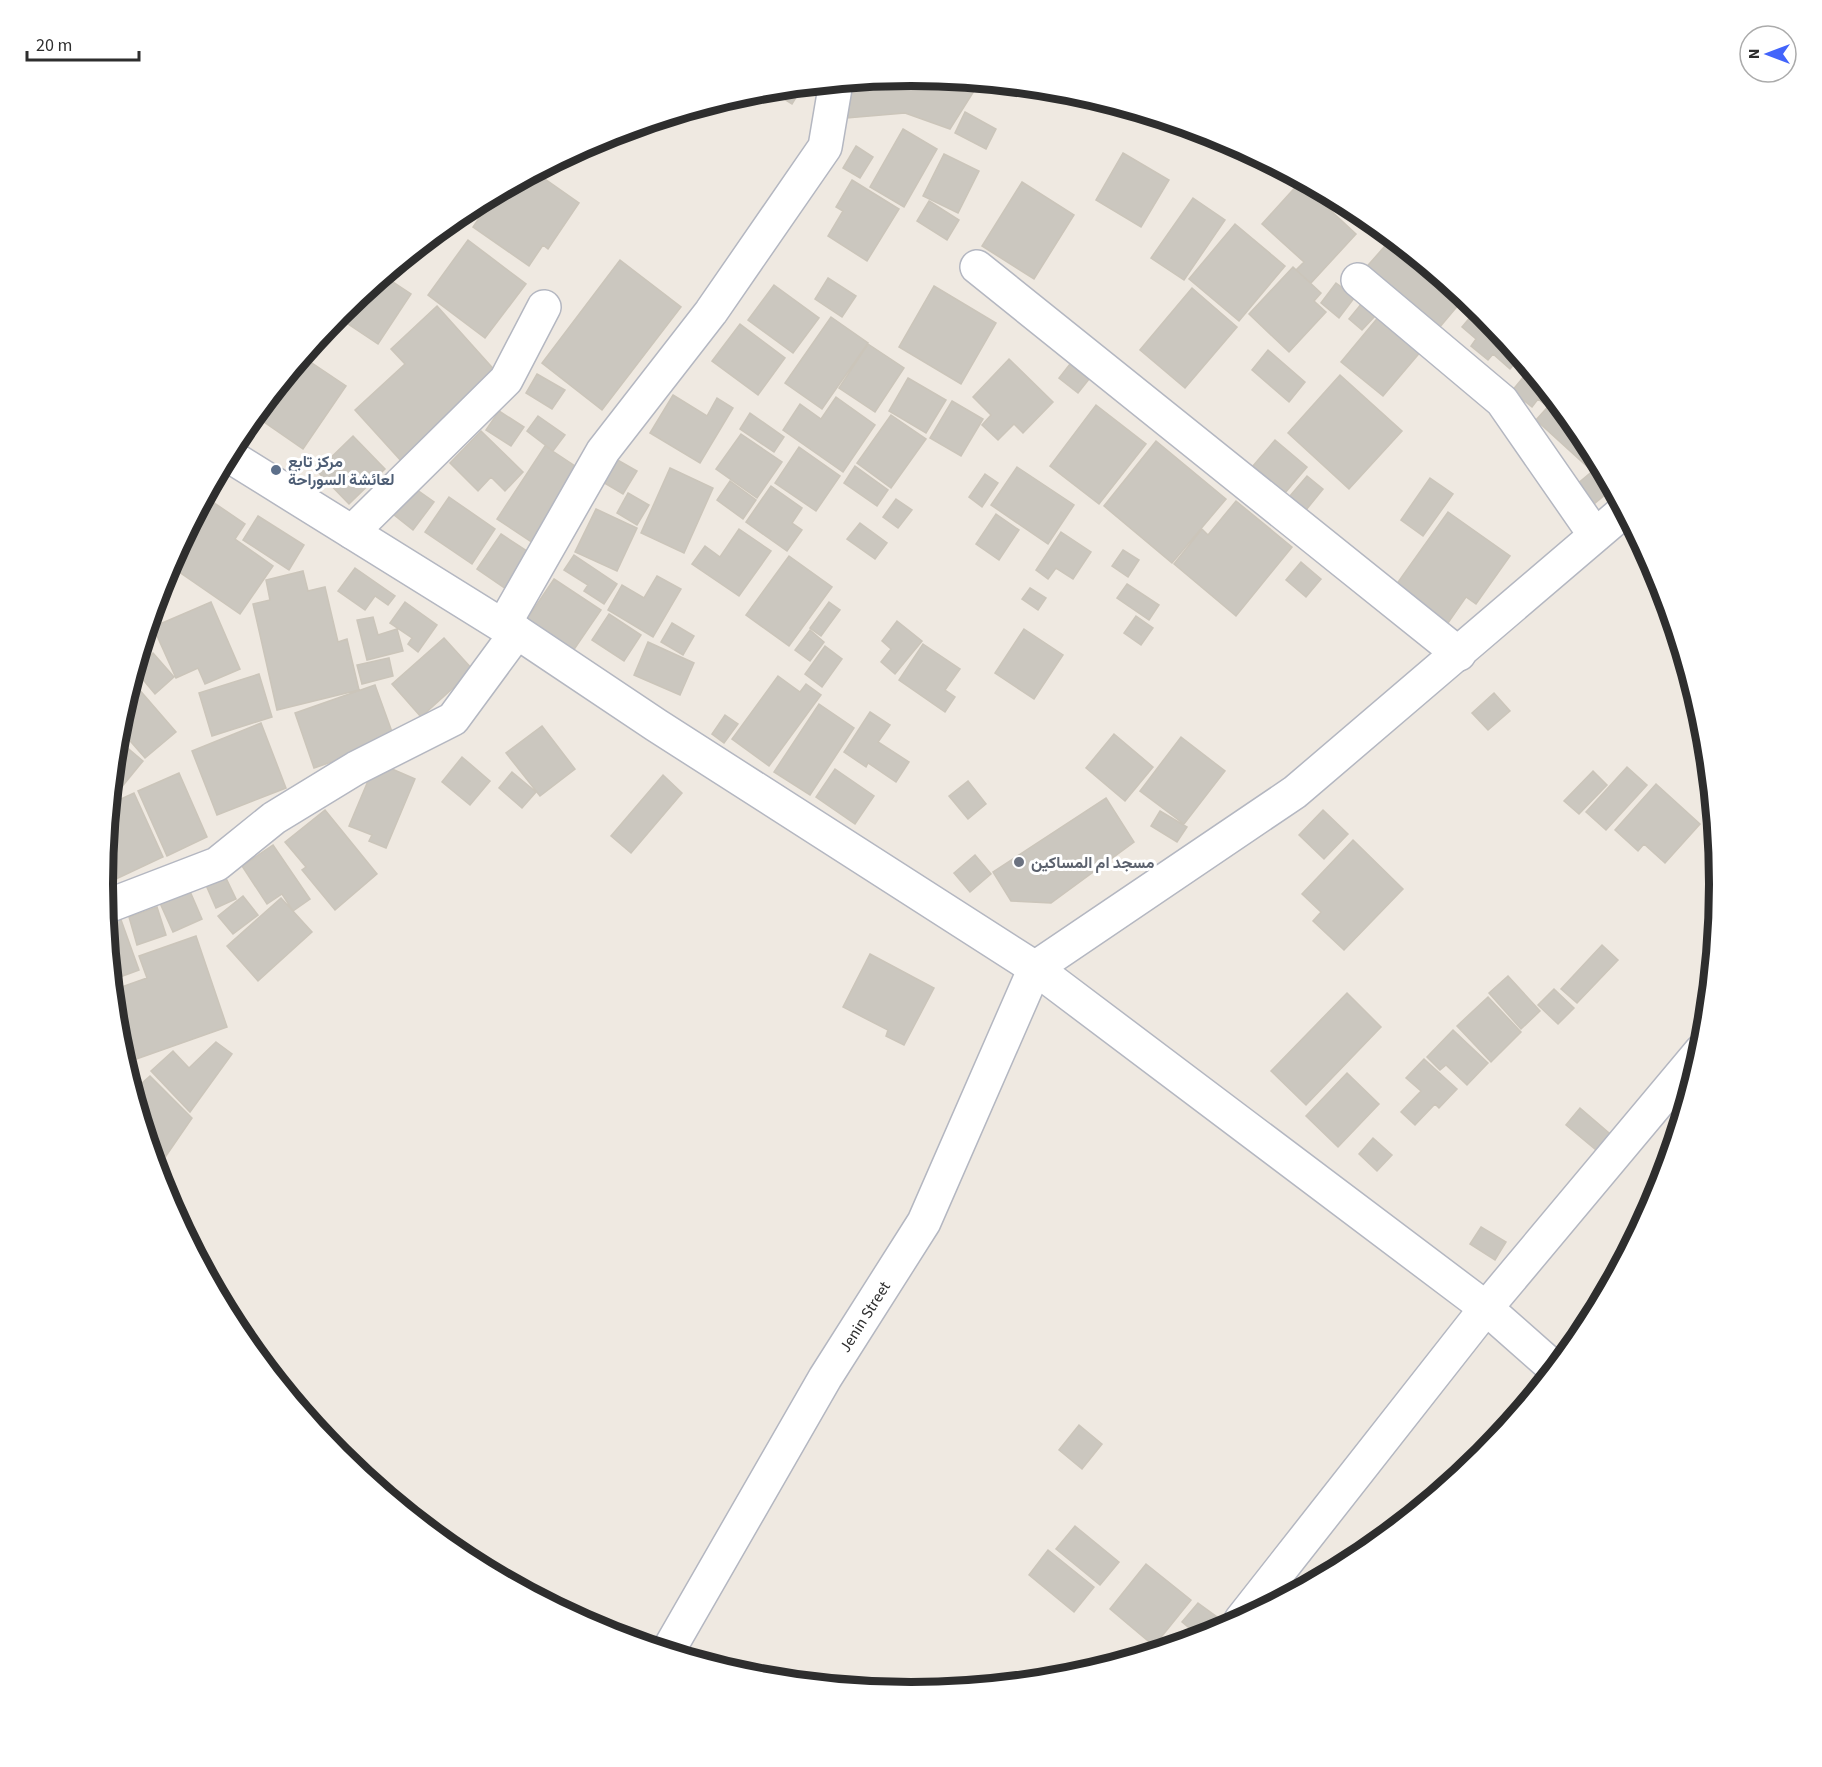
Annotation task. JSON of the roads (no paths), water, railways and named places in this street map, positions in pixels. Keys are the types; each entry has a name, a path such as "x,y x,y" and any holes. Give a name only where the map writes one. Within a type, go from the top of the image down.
{"street":[{"path":"114,904 217,864 284,812 356,768 453,719 510,629 603,451 711,312 825,147 835,89"},
{"path":"977,267 1459,654"},
{"path":"1358,280 1502,401 1595,535"},
{"path":"352,532 506,380 544,307"},
{"path":"235,459 510,629 1035,968 1486,1308 1548,1363"},
{"path":"1035,968 1295,792 1619,515"},
{"name":"Jenin Street","path":"672,1644 825,1378 924,1222 1035,968"},
{"path":"1254,1604 1486,1308 1687,1067"}],"place":[{"name":"مركز تابع لعائشة السوراحة","path":"276,470"},
{"name":"مسجد ام المساكين","path":"1019,862"}]}
